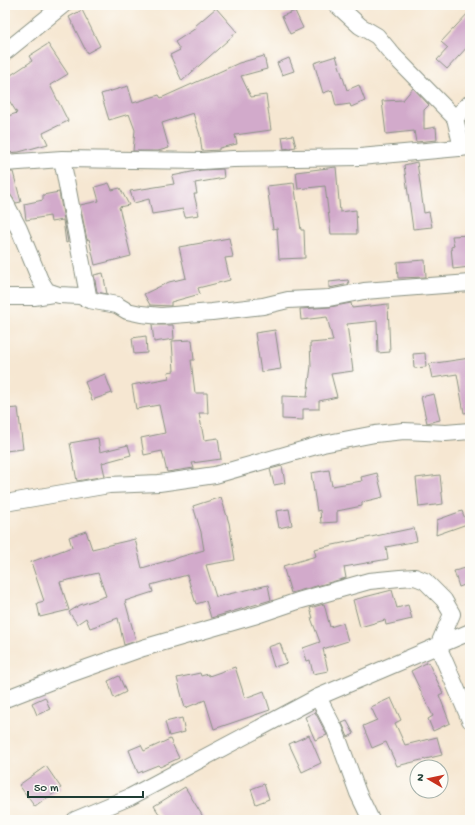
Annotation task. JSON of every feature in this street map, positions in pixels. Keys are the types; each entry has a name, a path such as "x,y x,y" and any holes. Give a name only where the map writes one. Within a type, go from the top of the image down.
{"street":[{"path":"5,52 63,5"},
{"path":"5,162 62,159 203,161 313,158 391,155 466,147 455,118 393,55 377,36 360,26 337,5"},
{"path":"455,118 470,103"},
{"path":"62,159 89,300"},
{"path":"5,202 19,229 43,286 53,294"},
{"path":"5,297 53,294 80,296 89,300 117,305 127,311 161,316 263,306 288,300 329,298 364,291 470,283"},
{"path":"5,503 109,485 160,483 215,475 322,444 375,434 404,431 446,433 470,432"},
{"path":"5,699 66,675 143,648 257,615 298,601 369,582 392,578 415,577 425,581 444,600 452,616 438,646 470,720"},
{"path":"75,820 130,797 318,697 470,632"},
{"path":"318,697 335,730 358,793 371,820"}],"building":[{"path":"216,8 237,32 182,81 170,55 180,50 175,42 196,28 195,26"},
{"path":"82,10 100,46 87,53 69,17"},
{"path":"295,11 303,28 290,34 282,16"},
{"path":"470,11 470,44 447,69 437,60 448,48 441,42"},
{"path":"48,44 68,74 50,85 68,121 43,133 48,144 19,152 5,153 5,117 17,113 5,94 5,79 32,61 29,56"},
{"path":"264,56 267,69 241,76 251,97 266,95 271,130 235,135 237,144 219,148 219,150 202,151 200,135 193,113 162,123 169,148 158,151 133,151 135,130 129,114 109,120 101,94 128,86 133,103 159,95 161,98 239,63"},
{"path":"336,56 347,90 359,85 365,101 351,107 350,104 336,106 332,90 323,93 314,63"},
{"path":"289,58 294,71 282,75 277,63"},
{"path":"413,88 429,105 424,110 424,129 436,127 437,140 416,142 414,131 386,134 382,101 403,100"},
{"path":"293,135 296,147 284,149 282,137"},
{"path":"417,162 424,213 429,212 432,227 413,229 404,165"},
{"path":"336,167 340,212 356,210 357,234 331,234 325,186 298,189 296,172"},
{"path":"223,169 224,178 195,183 197,194 194,194 199,215 185,217 183,209 152,214 149,199 134,203 130,191 174,184 172,176 201,170"},
{"path":"5,172 13,172 21,202 16,203 10,194 6,193"},
{"path":"109,183 112,190 120,188 129,205 119,207 131,256 95,265 89,239 87,240 80,205 99,201 95,187"},
{"path":"294,183 301,230 304,230 305,258 279,259 277,228 273,229 267,186"},
{"path":"59,192 68,242 66,243 63,220 51,222 50,216 26,220 24,204 43,200 43,195"},
{"path":"470,235 470,267 453,269 451,247 454,246 452,236"},
{"path":"229,238 233,257 225,258 230,280 198,288 200,294 171,302 171,306 150,305 144,294 169,282 186,278 179,247"},
{"path":"425,260 426,277 398,278 397,262"},
{"path":"103,273 107,294 97,292 94,275"},
{"path":"348,280 349,284 329,288 329,282"},
{"path":"351,303 352,308 388,304 390,352 378,353 377,321 347,324 353,371 331,374 337,397 319,401 319,409 303,409 303,420 282,419 282,396 307,397 311,366 310,343 333,341 327,317 301,320 300,309 330,307"},
{"path":"152,325 173,325 174,339 154,342"},
{"path":"275,330 281,369 261,372 255,333"},
{"path":"146,336 147,353 134,354 132,338"},
{"path":"192,340 194,360 191,360 195,393 207,393 208,413 199,413 204,440 218,438 221,459 192,463 194,468 167,472 162,451 144,455 141,438 165,433 159,405 136,409 132,385 169,378 168,372 174,371 172,341"},
{"path":"425,353 426,367 414,368 413,354"},
{"path":"470,358 470,412 464,413 457,374 432,378 429,364"},
{"path":"105,374 112,393 92,400 85,382"},
{"path":"434,394 440,420 427,423 421,397"},
{"path":"18,408 23,449 5,451 5,409"},
{"path":"98,438 100,452 128,445 131,455 102,463 105,476 77,481 70,443"},
{"path":"282,466 285,483 274,485 270,469"},
{"path":"329,470 332,486 362,481 361,477 377,473 383,497 362,502 362,506 337,511 337,522 321,523 320,510 317,511 311,473"},
{"path":"440,475 443,504 419,507 416,478"},
{"path":"221,497 229,523 235,560 206,565 216,597 268,585 271,600 211,618 206,601 196,604 187,575 151,585 153,592 125,601 136,641 124,645 118,618 90,628 86,618 77,624 69,612 80,605 106,596 98,573 60,582 69,610 40,617 37,603 44,601 31,562 72,547 69,537 86,531 92,549 135,539 142,568 204,550 201,532 193,506"},
{"path":"289,509 292,525 279,528 276,511"},
{"path":"462,511 467,524 436,535 437,520"},
{"path":"414,528 417,541 386,547 388,559 344,567 346,578 291,593 283,566 316,556 314,549"},
{"path":"466,568 470,583 459,587 454,571"},
{"path":"392,590 397,608 408,605 412,619 386,625 385,620 360,627 353,600"},
{"path":"324,604 330,627 343,623 348,641 323,649 328,671 313,674 310,660 307,661 303,648 320,642 311,618 313,618 310,608"},
{"path":"280,643 287,663 274,667 268,647"},
{"path":"428,662 443,693 439,695 450,723 433,731 428,719 433,716 411,671"},
{"path":"235,667 245,698 264,691 270,710 214,729 205,700 185,708 177,678 200,673 201,676 208,674 209,676"},
{"path":"119,676 126,692 114,698 108,681"},
{"path":"45,697 50,709 37,715 32,703"},
{"path":"391,698 401,720 395,723 405,745 437,737 442,755 426,759 409,759 409,763 397,766 386,742 372,748 363,726 377,720 371,707"},
{"path":"315,712 327,735 315,740 305,717"},
{"path":"182,718 185,732 169,736 165,722"},
{"path":"347,721 354,734 348,737 342,723"},
{"path":"309,735 321,763 302,772 289,744"},
{"path":"170,739 179,758 160,767 158,765 138,773 129,750 141,745 144,751"},
{"path":"46,766 61,788 35,807 19,785"},
{"path":"264,784 269,799 256,804 251,789"},
{"path":"185,787 205,820 163,820 154,806"}]}
